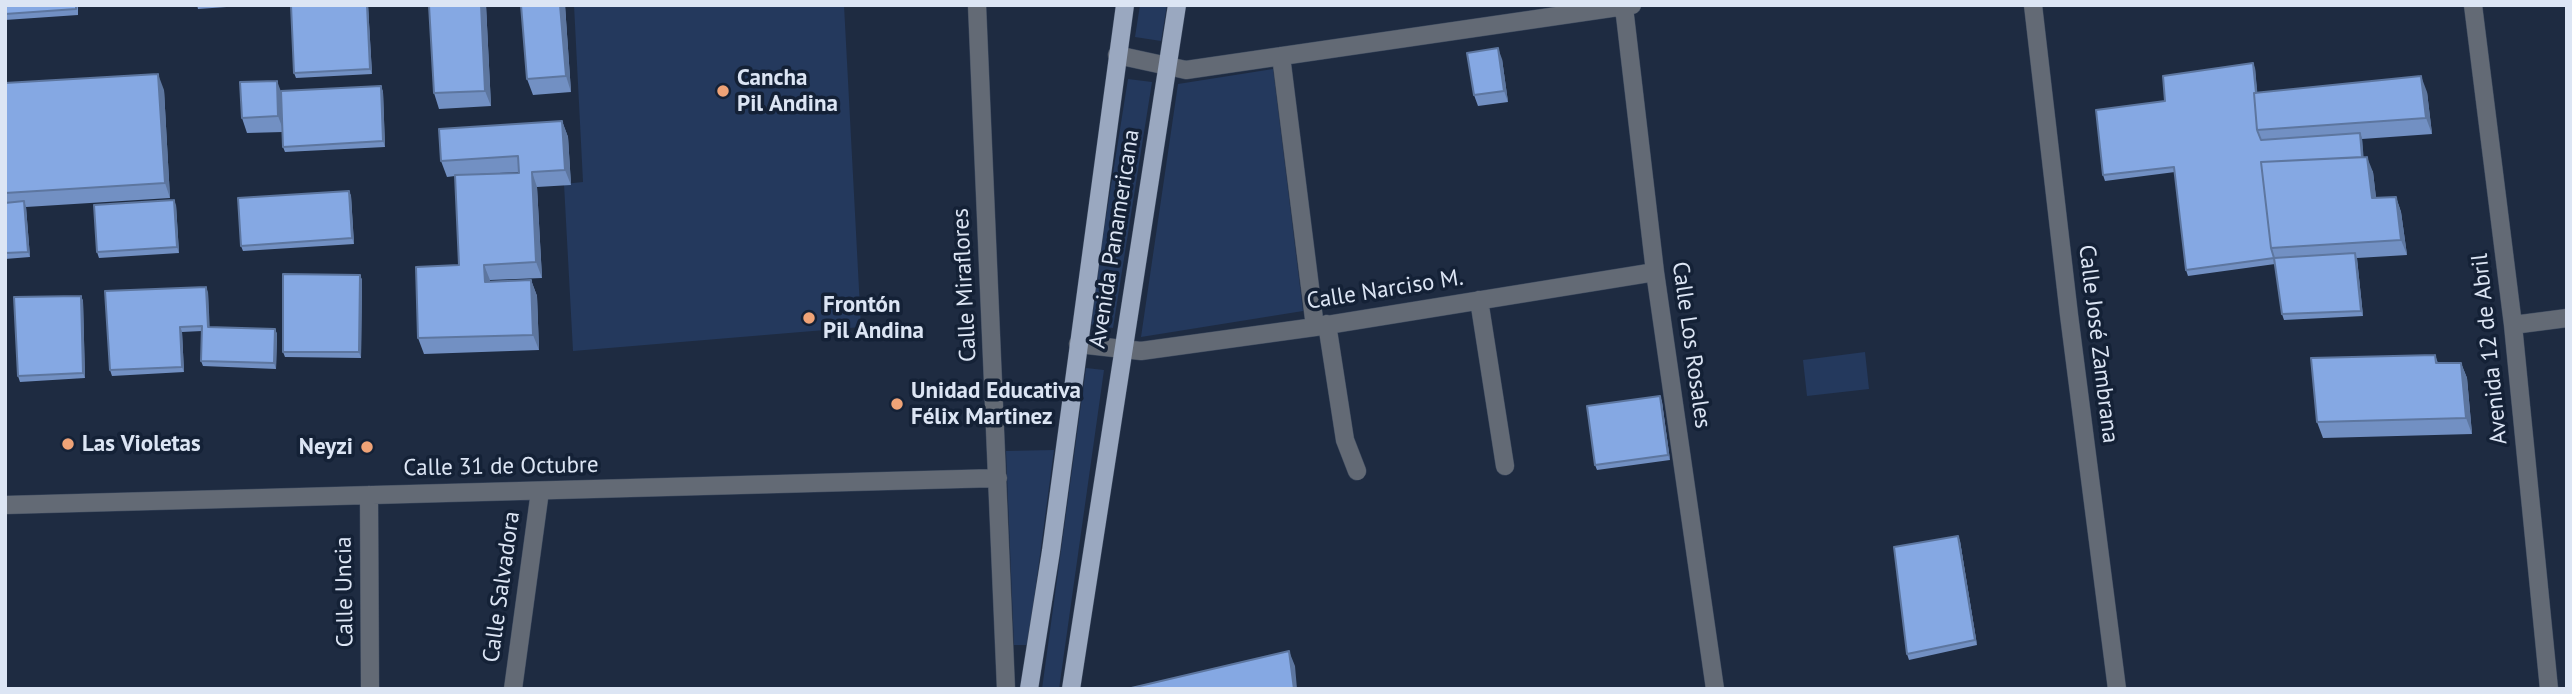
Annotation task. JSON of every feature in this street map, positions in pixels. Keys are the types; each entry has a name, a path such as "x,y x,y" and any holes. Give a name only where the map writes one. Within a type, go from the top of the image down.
{"main road":[{"name":"Avenida Panamericana","path":"1029,689 1051,551 1125,5"},
{"name":"Avenida Panamericana","path":"1071,689 1177,5"}],"street":[{"name":"Calle Miraflores","path":"977,5 1006,689"},
{"name":"Calle José Zambrana","path":"2033,5 2118,689"},
{"name":"Avenida 12 de Abril","path":"2473,5 2513,326 2549,689"},
{"path":"1117,55 1186,70 1628,6"},
{"name":"Calle Los Rosales","path":"1628,6 1655,272 1715,689"},
{"path":"1282,56 1321,326 1345,440 1357,471"},
{"name":"Calle Narciso M.","path":"1078,344 1141,351 1321,326 1655,272"},
{"path":"1479,300 1505,466"},
{"path":"2513,326 2567,318"},
{"name":"Calle 31 de Octubre","path":"5,505 998,478"},
{"name":"Calle Salvadora","path":"513,689 540,491"},
{"name":"Calle Uncia","path":"369,495 370,689"}],"shaded area":[{"path":"574,5 844,5 861,327 573,351 564,184 583,182"},
{"path":"1140,5 1167,5 1161,41 1135,37"},
{"path":"1273,69 1303,311 1141,337 1178,84"},
{"path":"1128,79 1152,82 1113,328 1089,324"},
{"path":"1865,352 1869,389 1807,396 1803,360"},
{"path":"1086,368 1104,370 1059,689 1042,689"},
{"path":"1054,450 1028,645 1014,645 1006,451"}],"building":[{"path":"5,5 76,5 76,9 5,14"},
{"path":"291,5 367,5 370,69 294,73"},
{"path":"429,5 481,5 485,91 434,93"},
{"path":"521,5 560,5 566,76 527,79"},
{"path":"1498,48 1504,91 1474,95 1467,53"},
{"path":"2253,63 2257,130 2261,140 2360,133 2362,157 2261,162 2274,258 2186,270 2174,167 2103,175 2096,110 2165,101 2163,76"},
{"path":"158,74 165,183 5,193 5,83"},
{"path":"2421,76 2426,118 2257,130 2254,93"},
{"path":"277,81 278,116 242,118 240,82"},
{"path":"381,86 383,141 283,147 281,91"},
{"path":"562,121 565,170 532,172 536,262 484,265 485,282 531,280 533,335 418,338 416,267 459,265 455,175 519,173 518,156 441,161 439,129"},
{"path":"2367,157 2372,198 2396,197 2401,240 2271,248 2261,162"},
{"path":"349,191 352,238 241,246 238,198"},
{"path":"174,200 177,247 97,252 94,205"},
{"path":"24,201 28,252 5,253 5,203"},
{"path":"2355,253 2361,311 2282,314 2274,258"},
{"path":"283,274 360,275 359,352 283,352"},
{"path":"206,287 208,327 275,329 274,363 201,361 202,326 180,327 182,367 110,370 105,291"},
{"path":"81,296 83,373 18,376 14,297"},
{"path":"2435,355 2436,363 2461,363 2466,418 2317,422 2311,358"},
{"path":"1660,396 1668,455 1595,465 1587,406"},
{"path":"1958,536 1975,640 1907,654 1894,547"},
{"path":"1289,651 1294,689 1127,689"}],"place":[{"name":"Cancha Pil Andina","path":"723,91"},
{"name":"Frontón Pil Andina","path":"809,318"},
{"name":"Unidad Educativa Félix Martinez","path":"897,404"},
{"name":"Las Violetas","path":"68,444"},
{"name":"Neyzi","path":"367,447"}]}
